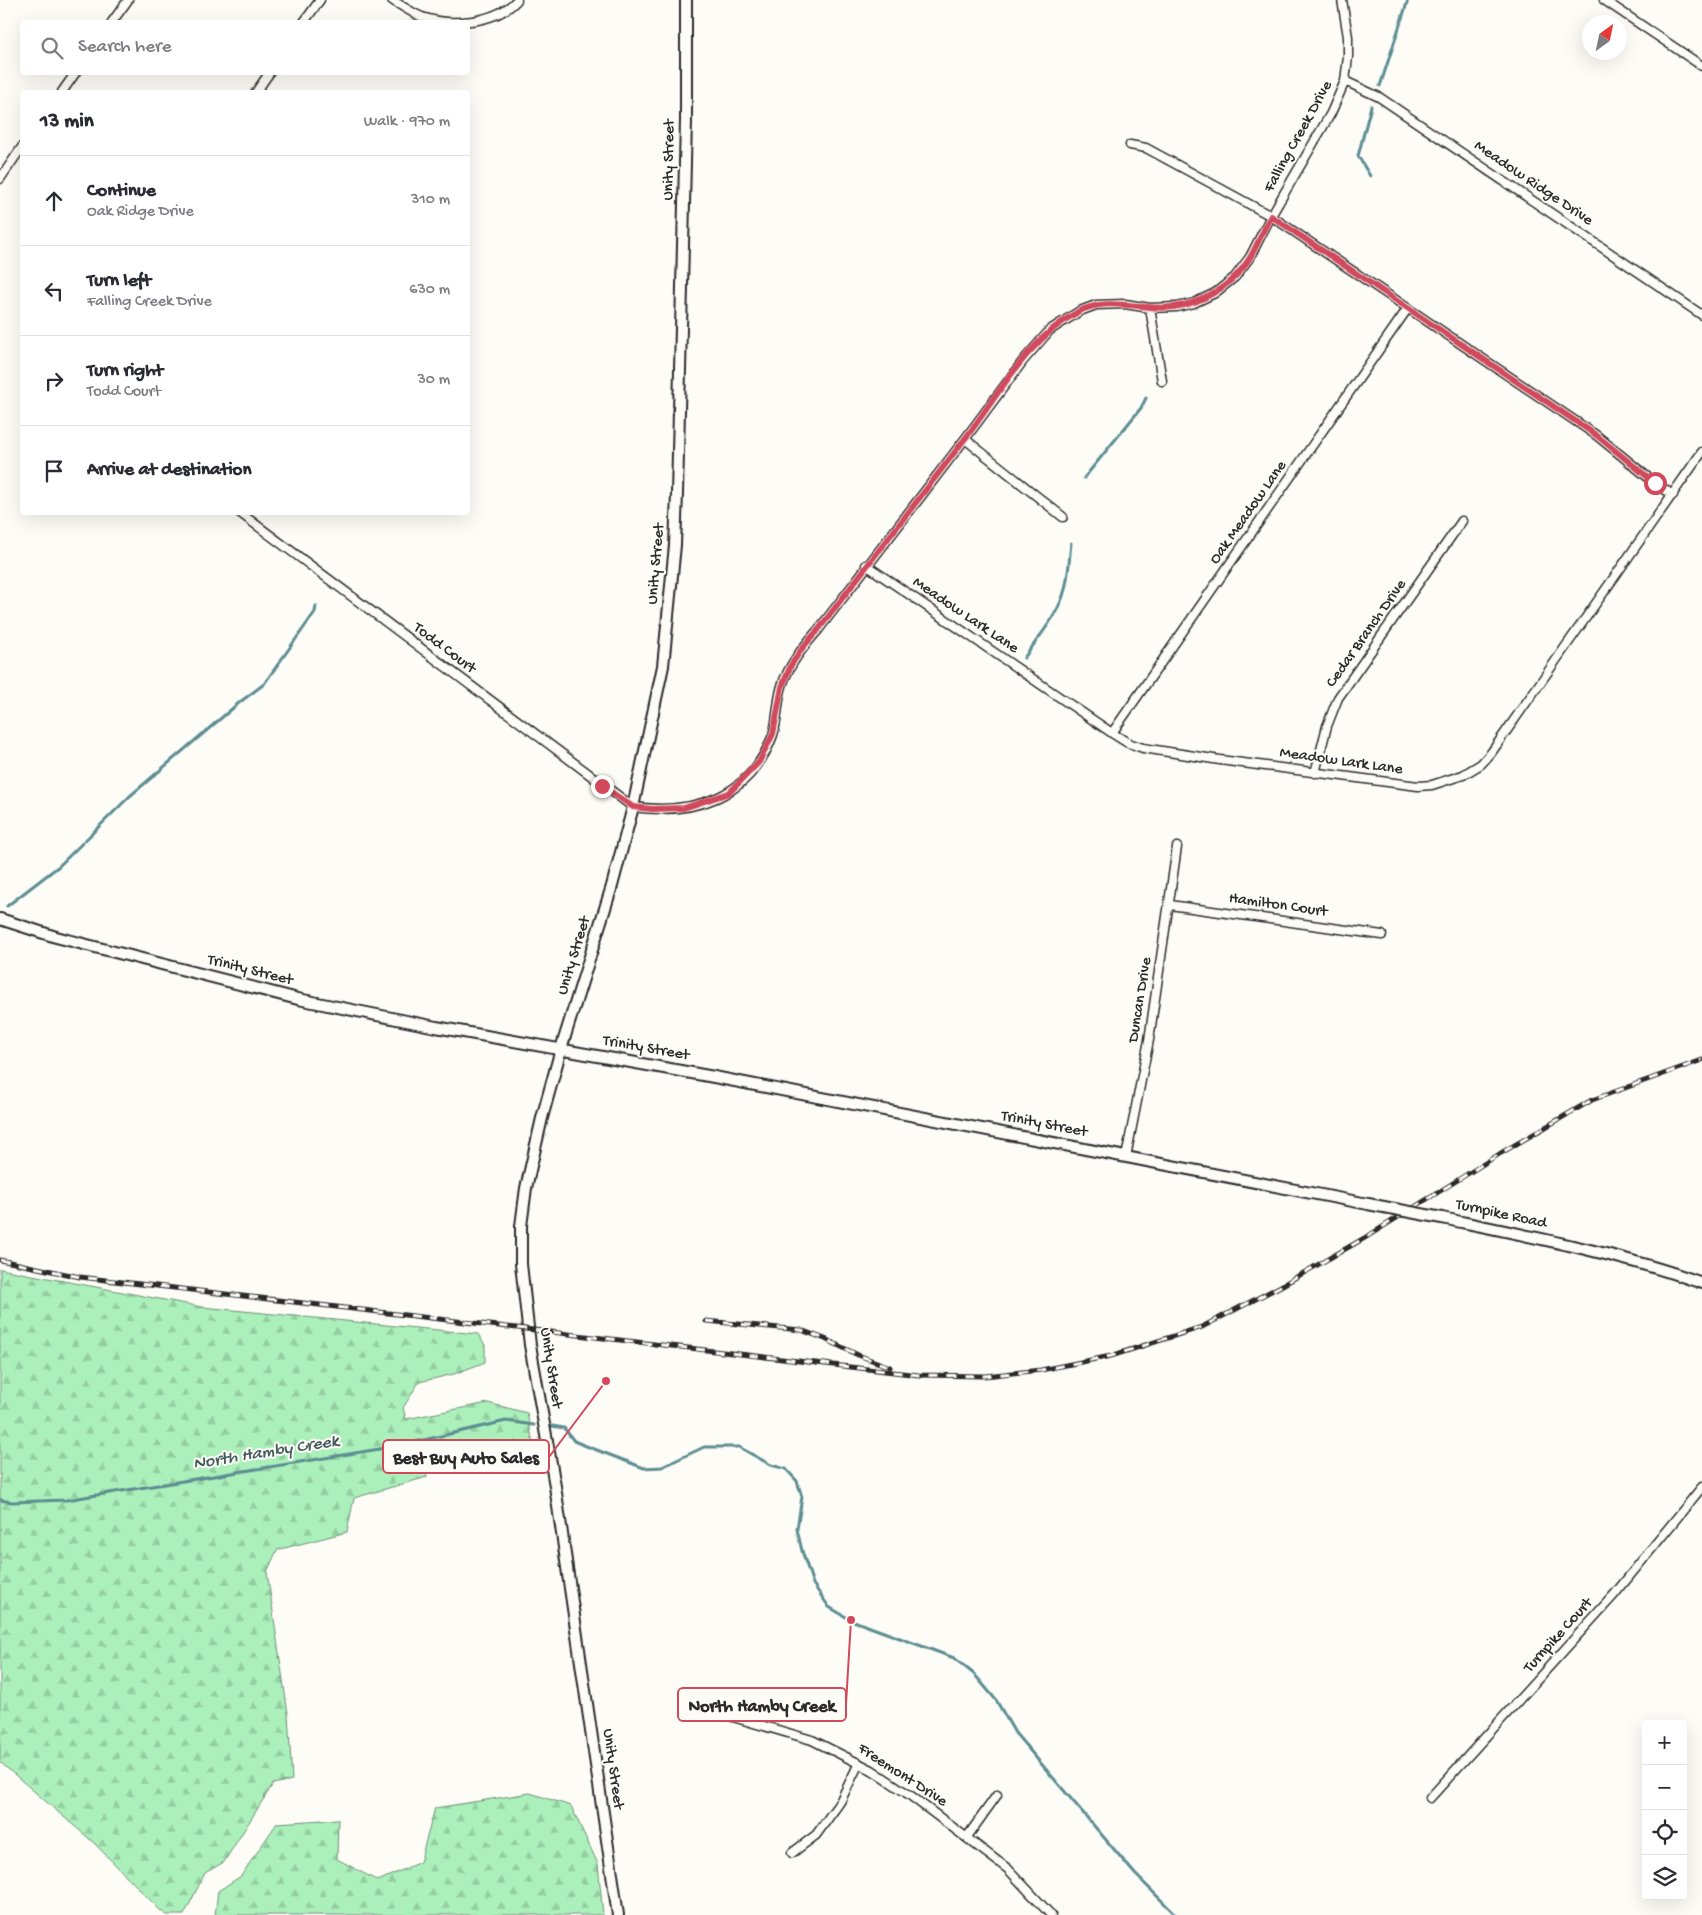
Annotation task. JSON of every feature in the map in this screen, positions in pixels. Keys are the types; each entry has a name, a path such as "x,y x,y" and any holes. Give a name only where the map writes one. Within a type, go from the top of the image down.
{"street":[{"path":"113,20 128,0"},
{"path":"305,20 320,0"},
{"path":"392,0 422,17 436,20"},
{"path":"470,21 499,14 517,0"},
{"name":"Unity Street","path":"618,1915 555,1486 530,1345 521,1264 520,1226 526,1188 542,1118 561,1049 612,886 633,807 663,666 675,545 686,121 686,0"},
{"name":"Falling Creek Drive","path":"633,807 652,809 684,808 729,793 748,776 759,762 773,734 782,687 791,665 803,647 819,629 965,439 1023,360 1050,330 1080,311 1096,305 1125,304 1150,308 1177,307 1194,303 1215,293 1235,277 1250,257 1271,216 1331,113 1345,80 1348,37 1342,0"},
{"path":"1604,0 1702,66"},
{"path":"63,90 74,75"},
{"path":"257,90 268,75"},
{"name":"Meadow Ridge Drive","path":"1345,80 1379,97 1702,315"},
{"path":"1130,144 1146,148 1271,216 1596,435 1672,495"},
{"path":"0,178 20,150"},
{"path":"1150,308 1162,381"},
{"name":"Oak Meadow Lane","path":"1112,733 1408,308"},
{"path":"965,439 1063,517"},
{"name":"Meadow Lark Lane","path":"866,566 1128,743 1143,748 1315,773 1418,786 1432,785 1463,775 1481,764 1491,753 1702,452"},
{"name":"Todd Court","path":"243,515 633,807"},
{"name":"Cedar Branch Drive","path":"1315,773 1327,726 1338,698 1462,521"},
{"name":"Duncan Drive","path":"1126,1157 1150,1040 1178,847"},
{"name":"Hamilton Court","path":"1170,905 1382,935"},
{"name":"Trinity Street","path":"0,919 56,937 298,999 436,1027 561,1049 1292,1189"},
{"name":"Turnpike Road","path":"1292,1189 1569,1244 1702,1283"},
{"name":"Turnpike Court","path":"1430,1798 1614,1595 1702,1487"},
{"name":"Freemont Drive","path":"709,1710 812,1740 860,1763 911,1796 1008,1869 1051,1915"},
{"path":"792,1853 816,1835 840,1802 860,1763"},
{"path":"967,1837 997,1795"}],"green space":[{"path":"0,1269 202,1307 478,1334 485,1345 485,1362 454,1374 419,1382 403,1408 406,1419 488,1403 527,1413 533,1444 443,1456 424,1464 427,1477 354,1498 347,1532 277,1550 267,1572 288,1714 292,1780 273,1784 224,1862 205,1873 184,1915 167,1915 161,1911 93,1842 0,1762"},
{"path":"530,1793 571,1806 598,1864 603,1915 215,1915 218,1891 241,1876 277,1823 338,1819 337,1859 378,1881 420,1862 435,1808"}],"waterway":[{"path":"1380,86 1408,0"},
{"path":"1370,176 1358,156 1371,106"},
{"path":"1084,478 1141,408 1146,398"},
{"path":"1024,658 1051,621 1060,604 1066,583 1071,543"},
{"path":"7,906 59,866 130,796 240,702 264,684 315,612 316,606"},
{"name":"North Hamby Creek","path":"0,1500 12,1502 66,1500 398,1446 506,1421 534,1425"},
{"name":"North Hamby Creek","path":"552,1426 564,1428 574,1441 644,1468 662,1467 704,1447 739,1447 771,1465 786,1469 797,1481 802,1497 797,1529 802,1551 813,1584 829,1607 851,1620 954,1658 975,1675 996,1700 1015,1733 1135,1874 1176,1915"}],"railway":[{"path":"0,1260 80,1277 919,1375 985,1376 1041,1370 1111,1356 1202,1327 1279,1287 1368,1236 1501,1153 1592,1100 1702,1060"},
{"path":"706,1321 801,1330 890,1367"}],"place":[{"name":"Best Buy Auto Sales","path":"606,1381"},
{"name":"North Hamby Creek","path":"851,1620"}],"route":[{"path":"602,786 633,807 652,809 684,808 729,793 748,776 767,748 773,734 782,687 791,665 803,647 819,629 965,439 1023,360 1050,330 1080,311 1096,305 1125,304 1150,308 1177,307 1194,303 1215,293 1235,277 1250,257 1271,216 1596,435 1655,483"}]}
